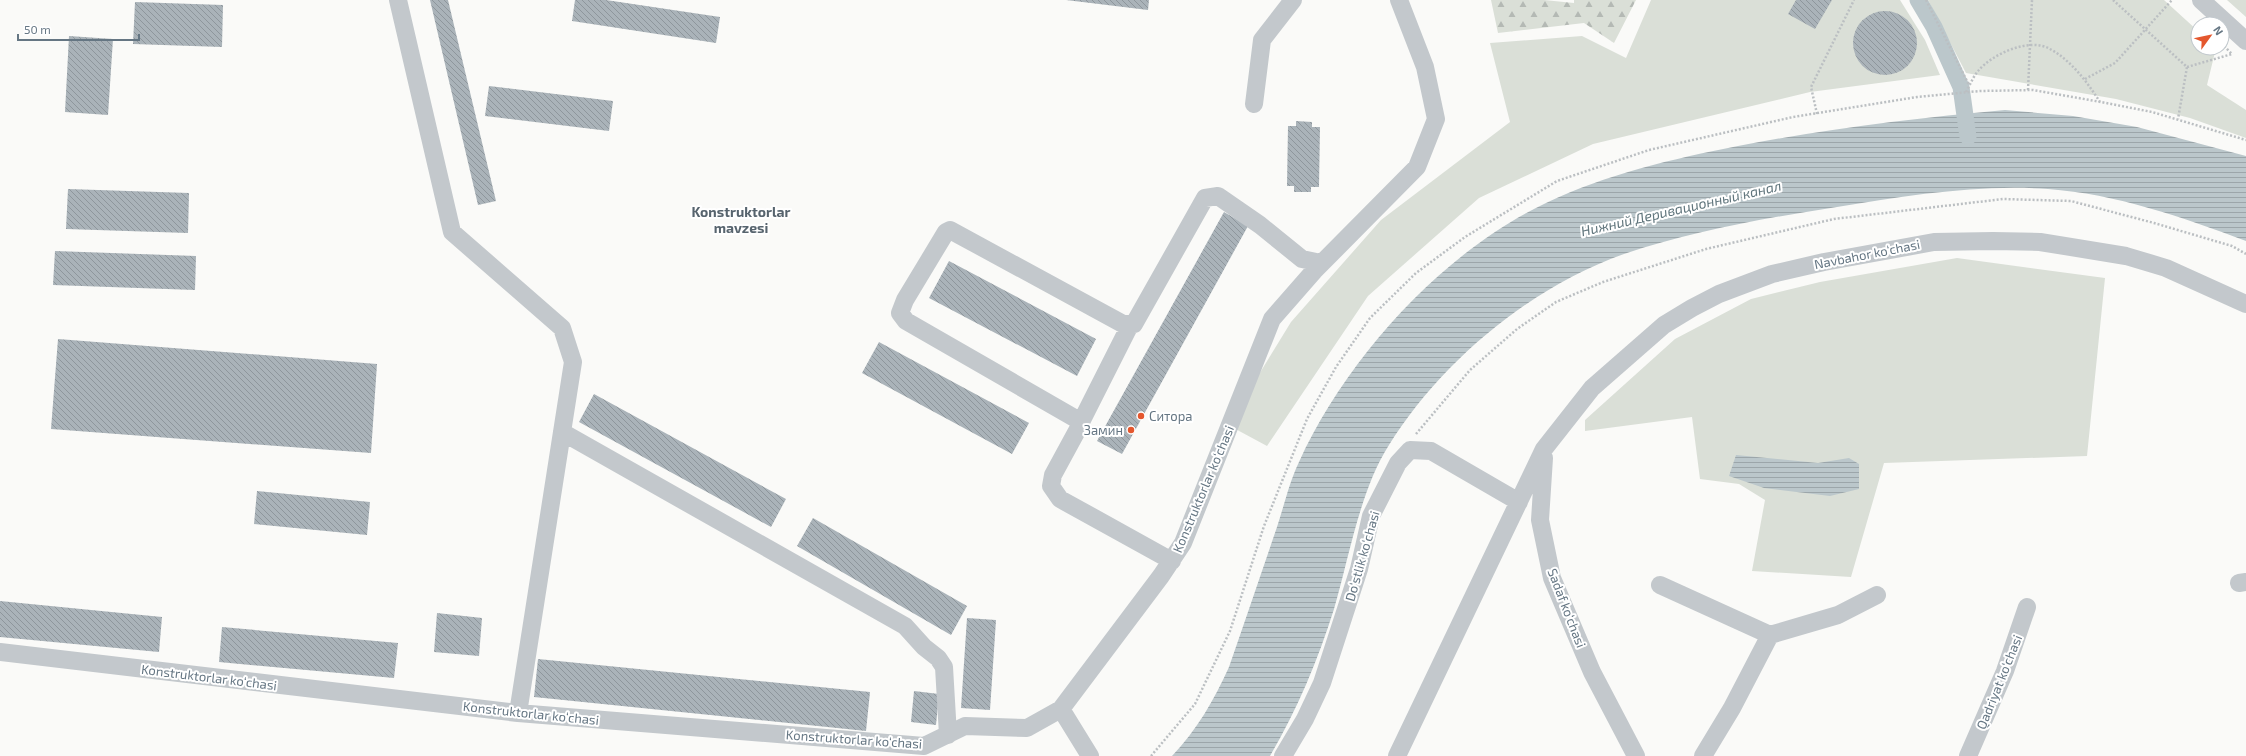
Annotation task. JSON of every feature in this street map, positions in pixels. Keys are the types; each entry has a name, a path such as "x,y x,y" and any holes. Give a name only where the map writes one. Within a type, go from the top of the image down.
{"street":[{"path":"398,0 452,232 562,328 573,362 518,713"},
{"path":"1254,104 1262,40 1293,0"},
{"name":"Konstruktorlar ko‘chasi","path":"0,652 518,713 924,746 965,726 1027,728 1061,709 1172,561 1182,543 1272,319 1321,263 1417,167 1436,119 1425,67 1399,0"},
{"path":"2201,0 2246,41"},
{"path":"1172,561 1060,499 1051,486 1053,475 1130,325 1134,324 1205,198 1218,196 1260,225 1302,259 1321,263"},
{"path":"1080,424 1072,415 906,321 900,313 905,300 946,232 950,230 1123,324 1130,325"},
{"name":"Navbahor ko‘chasi","path":"1544,449 1592,388 1664,325 1719,294 1772,274 1824,262 1934,242 2040,242 2126,256 2166,268 2246,304"},
{"path":"562,432 905,626 924,648 938,658 944,667 948,735"},
{"path":"1397,756 1544,449"},
{"name":"Sadaf ko‘chasi","path":"1544,449 1540,520 1552,578 1592,672 1636,756"},
{"name":"Do‘stlik ko‘chasi","path":"1283,756 1305,719 1322,683 1359,569 1371,516 1398,463 1410,450 1431,451 1519,502"},
{"path":"1660,585 1770,635 1838,615 1877,595"},
{"name":"Qadriyat ko‘chasi","path":"1968,756 2005,671 2028,607"},
{"path":"1703,756 1732,708 1770,635"},
{"path":"1061,709 1090,756"}],"path":[{"path":"1817,114 1811,88 1854,0"},
{"path":"1926,0 1969,86"},
{"path":"2028,90 2032,0"},
{"path":"2113,0 2187,67"},
{"path":"2085,79 2115,63 2172,0"},
{"path":"1966,92 1979,70 2002,53 2029,44 2050,48 2085,79 2100,102"},
{"path":"2187,67 2225,56"},
{"path":"2178,119 2187,67"},
{"path":"1151,756 1195,704 1230,631 1264,526 1307,419 1336,367 1370,318 1416,273 1465,237 1557,181 1648,150 1817,114 1947,94 1980,91 2028,90 2100,102 2152,112 2246,140"}],"green space":[{"path":"1491,0 1544,0 1574,3 1574,0 1636,0 1614,43 1584,23 1498,33"},
{"path":"1651,0 1900,0 1925,40 1940,75 1810,92 1593,144 1479,198 1368,296 1267,446 1228,425 1291,322 1381,220 1510,122 1490,43 1582,36 1626,58"},
{"path":"1928,0 2164,0 2190,24 2190,56 2214,56 2207,85 2246,110 2246,138 2190,118 2116,99 1966,73"},
{"path":"2227,0 2246,0 2246,17"},
{"path":"1957,258 2105,278 2087,456 1884,463 1851,577 1752,571 1765,500 1739,484 1700,479 1692,417 1585,431 1585,420 1675,339 1751,299 1820,282"}],"water":[{"name":"Нижний Деривационный канал","path":"2005,110 2073,116 2137,127 2246,156 2246,241 2198,223 2124,201 2048,189 1995,188 1916,195 1810,211 1757,221 1676,238 1624,254 1589,268 1555,286 1522,307 1461,357 1434,385 1410,414 1389,445 1370,482 1356,525 1334,609 1321,647 1298,703 1270,756 1172,756 1197,725 1229,667 1277,527 1292,478 1319,423 1343,385 1370,348 1401,312 1435,279 1470,250 1507,224 1546,203 1592,184 1640,168 1689,156 1804,134 1904,120"},
{"path":"1736,455 1818,463 1849,458 1859,464 1859,489 1830,496 1764,488 1729,476"}],"building":[{"path":"430,0 448,0 496,201 478,205"},
{"path":"575,0 606,0 720,17 716,43 572,21"},
{"path":"1066,0 1149,0 1148,10"},
{"path":"1796,0 1832,0 1815,29 1788,14"},
{"path":"135,2 223,5 222,47 133,44"},
{"path":"1885,11 1903,17 1911,25 1917,43 1911,61 1903,69 1885,75 1867,69 1859,61 1853,43 1859,25 1867,17"},
{"path":"69,36 113,39 108,115 65,112"},
{"path":"489,86 613,101 609,131 485,116"},
{"path":"1296,121 1312,122 1312,127 1320,127 1319,187 1311,187 1311,192 1294,192 1294,186 1287,186 1288,126 1296,126"},
{"path":"68,189 189,193 188,233 66,229"},
{"path":"1224,212 1248,226 1122,454 1097,441"},
{"path":"55,251 196,256 195,290 53,285"},
{"path":"949,261 1096,339 1077,376 929,298"},
{"path":"58,339 377,364 371,453 51,429"},
{"path":"879,342 1029,423 1012,454 862,373"},
{"path":"594,394 786,499 771,527 579,422"},
{"path":"257,491 370,502 367,535 254,524"},
{"path":"813,518 967,606 951,635 797,546"},
{"path":"0,601 162,617 159,652 0,637"},
{"path":"437,613 482,618 479,656 434,652"},
{"path":"967,618 996,620 990,710 961,708"},
{"path":"222,627 398,643 394,678 219,662"},
{"path":"538,659 870,692 866,731 534,697"},
{"path":"914,691 939,694 936,725 911,722"}],"waterway":[{"path":"1918,0 1934,27 1961,87 1968,137"}],"place":[{"name":"Ситора","path":"1141,416"},
{"name":"Замин","path":"1131,430"}],"district":[{"name":"Konstruktorlar mavzesi","path":"741,220"}]}
